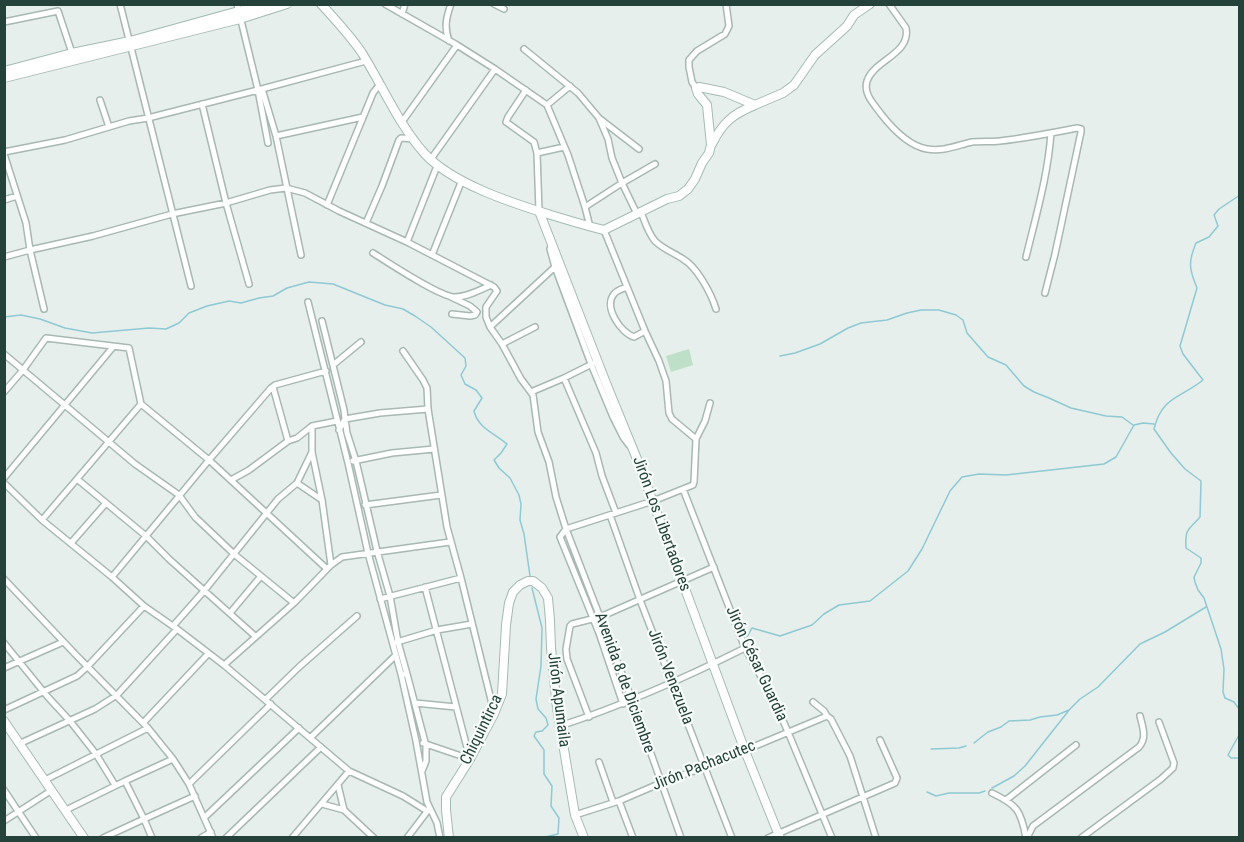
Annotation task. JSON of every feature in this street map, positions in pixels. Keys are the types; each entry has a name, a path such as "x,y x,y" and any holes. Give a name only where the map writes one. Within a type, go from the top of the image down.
{"street":[{"path":"120,4 190,286"},
{"path":"4,78 218,21 264,4"},
{"path":"239,12 287,4"},
{"path":"321,4 360,50 402,123 434,163 462,180 502,198 604,230 667,199 679,196 688,189 725,122 743,110 783,93 794,85 815,55 847,26 855,15 870,4"},
{"path":"385,4 457,45 548,105 590,227"},
{"path":"402,14 405,4"},
{"path":"449,41 445,25 451,4"},
{"path":"494,4 504,9"},
{"path":"711,145 707,105 691,80 688,67 689,60 696,51 725,34 729,26 726,4"},
{"path":"889,4 906,28 906,37 898,50 870,76 867,82 867,92 887,122 917,146 934,150 975,142 992,142 1080,129 1045,293"},
{"path":"4,22 57,8 72,53"},
{"path":"239,12 260,90 276,136 301,255"},
{"path":"4,70 72,53 131,44"},
{"path":"402,123 457,45"},
{"path":"524,49 578,93 599,118 639,149"},
{"path":"44,309 26,223 4,153 65,140 129,121 260,90 366,61"},
{"path":"407,242 434,163 495,69"},
{"path":"327,205 373,93 380,84"},
{"path":"548,105 570,86"},
{"path":"696,88 724,92 754,105"},
{"path":"260,90 268,143"},
{"path":"526,90 506,122 534,142 537,153 538,211"},
{"path":"100,100 109,127"},
{"path":"202,104 249,284"},
{"path":"276,136 363,117"},
{"path":"599,118 622,183 651,236 693,268 712,297 716,309"},
{"path":"1026,257 1041,198 1051,133"},
{"path":"366,223 399,140 401,138 414,139"},
{"path":"537,153 564,147"},
{"path":"585,207 655,164"},
{"path":"432,255 462,180"},
{"path":"4,257 172,214 226,203 270,190 286,188 305,193 407,242 491,285 497,291 486,307 486,317 521,379 533,395 538,432 549,462 556,497 566,529"},
{"path":"4,200 18,196"},
{"name":"Jirón Los Libertadores","path":"538,211 552,243 557,265 594,363 634,451 712,665 779,835"},
{"path":"604,230 666,381 669,413 672,419 696,440"},
{"path":"373,253 477,312 470,316 452,314"},
{"path":"490,327 557,265"},
{"path":"449,297 463,296 491,285"},
{"path":"627,287 614,294 610,307 621,329 628,335 634,337 645,331"},
{"path":"308,302 368,553 404,674 429,809 437,823 440,837"},
{"path":"322,321 347,433 390,596 396,655 415,703 425,744 426,761 422,771"},
{"path":"502,344 535,327"},
{"path":"4,392 46,338 130,349 141,404 329,567"},
{"path":"333,365 361,342"},
{"path":"4,478 113,347"},
{"path":"403,351 427,388 428,409 450,542 494,714"},
{"path":"4,354 135,464 179,495 195,517 234,554 294,603"},
{"path":"531,392 594,363"},
{"path":"112,577 208,460 273,387 326,371"},
{"name":"Jirón Venezuela","path":"564,378 596,453 640,600 732,837"},
{"path":"273,387 288,441"},
{"path":"623,704 599,633 560,539 561,535 566,529 692,486 696,440 710,403"},
{"path":"42,520 141,404"},
{"path":"345,419 428,409"},
{"path":"339,430 345,419"},
{"path":"231,480 312,426 337,421"},
{"path":"312,426 312,452 322,500 329,567"},
{"path":"348,463 392,453 434,449"},
{"path":"21,743 95,709 117,695 278,499 297,483 312,452"},
{"path":"77,479 146,536 255,636"},
{"path":"4,483 42,520 144,606 224,665 350,771 429,809"},
{"path":"297,483 322,500"},
{"name":"Jirón César Guardia","path":"683,489 745,648 774,700 832,837"},
{"path":"357,506 441,495"},
{"path":"71,543 106,503"},
{"name":"Avenida 8 de Diciembre","path":"566,529 632,700 681,837"},
{"path":"224,665 342,557 450,542"},
{"path":"589,717 567,659 566,649 570,626 600,617 714,567"},
{"path":"230,613 261,576"},
{"path":"380,598 461,578"},
{"path":"4,579 87,667 146,725 173,759 189,784 212,835 201,837"},
{"name":"Jirón Apumaila","path":"520,585 533,581 542,588 548,598 553,671 560,726 575,815 584,837"},
{"name":"Chiquintirca","path":"449,837 447,797 494,714 502,693 509,603 513,592 520,585"},
{"path":"425,587 470,759"},
{"path":"4,710 77,676 144,606"},
{"path":"266,699 357,616"},
{"path":"396,643 437,630 472,624"},
{"path":"4,668 63,642"},
{"path":"4,643 96,754 115,785"},
{"path":"560,726 589,717 673,683 745,648"},
{"path":"45,780 146,725 208,654"},
{"path":"310,738 396,655"},
{"path":"813,702 829,717 850,756 876,837"},
{"path":"415,703 456,707"},
{"path":"189,784 271,704"},
{"path":"1026,837 1033,826 1143,743 1140,716"},
{"name":"Jirón Pachacutec","path":"575,815 705,767 829,717"},
{"path":"5,722 84,837"},
{"path":"1081,837 1173,768 1174,764 1159,722"},
{"path":"205,817 299,728"},
{"path":"768,837 779,835 895,783 897,778 880,740"},
{"path":"416,741 470,759"},
{"path":"1006,800 1076,745"},
{"path":"226,837 321,747"},
{"path":"66,810 173,759"},
{"path":"599,762 633,837"},
{"path":"297,836 350,771"},
{"path":"125,781 152,837"},
{"path":"338,785 344,810"},
{"path":"4,790 36,837"},
{"path":"4,821 52,790"},
{"path":"992,793 1013,805 1020,814 1026,837"},
{"path":"103,837 195,796"},
{"path":"322,804 344,810 374,837"},
{"path":"407,837 429,809"}],"green space":[{"path":"689,349 693,365 671,372 666,356"}],"waterway":[{"path":"1240,195 1214,215 1218,226 1209,237 1196,243 1192,255 1191,270 1197,288 1180,346 1183,354 1203,380 1167,404 1154,429 1185,469 1201,481 1200,517 1187,533 1186,548 1201,558 1194,577 1195,582 1204,598 1221,649 1225,698 1234,702 1239,709 1239,735 1228,755 1231,758 1240,758"},
{"path":"4,317 21,315 92,333 149,328 166,329 179,323 189,313 207,306 229,301 241,303 273,296 287,288 309,282 333,284 385,305 403,309 431,327 465,358 466,366 461,375 465,384 476,390 482,398 474,411 476,417 483,426 507,444 494,460 510,478 519,495 520,520 530,576"},
{"path":"780,356 820,344 861,323 887,320 921,310 939,310 956,315 963,320 967,333 988,357 1006,365 1024,386 1034,392 1071,408 1122,417 1133,425"},
{"path":"747,637 752,628 780,636 812,625 839,605 870,601 908,571 922,549 950,491 962,477 979,474 1006,475 1104,464 1116,457 1134,425 1154,424"},
{"path":"532,588 542,628 541,666 536,699 538,709 546,718 548,725 542,731 536,732 534,736 544,750 544,774 552,786 551,806 559,818 558,834 541,838"},
{"path":"992,788 1014,776 1025,766 1070,709 1098,687 1140,644 1206,607"},
{"path":"974,743 988,732 1009,721 1030,720 1057,715 1069,710"},
{"path":"931,749 966,746"},
{"path":"927,792 936,796 985,791"}]}
